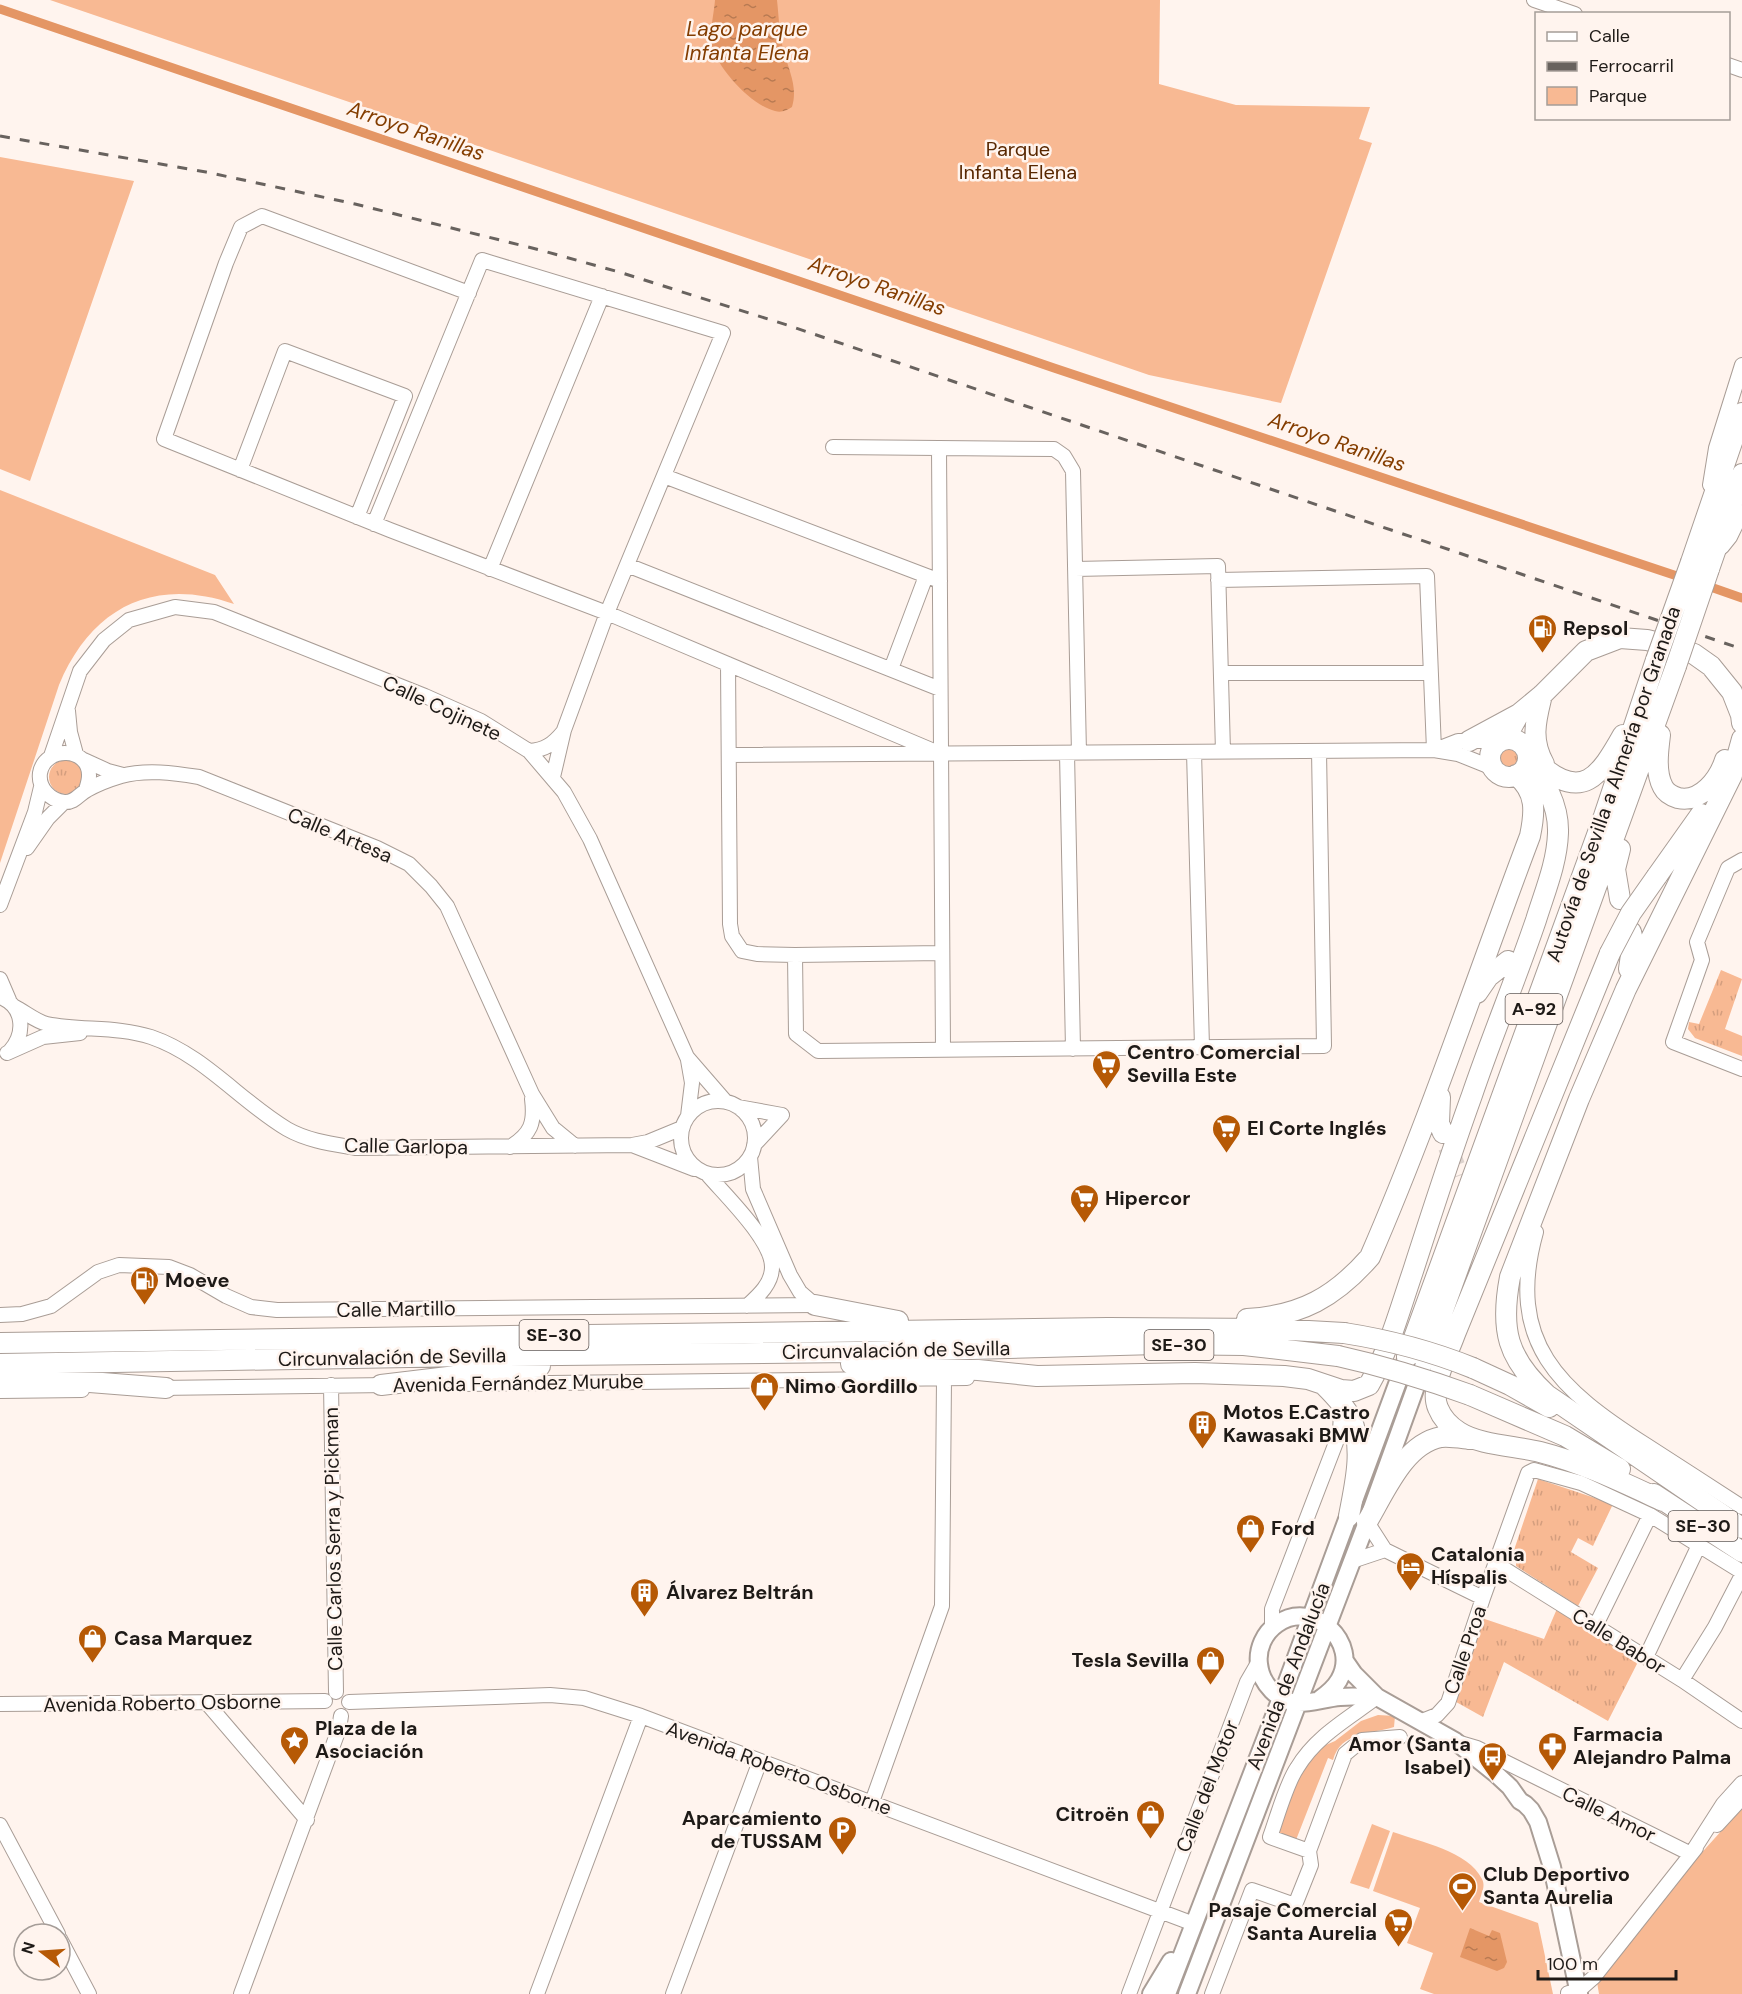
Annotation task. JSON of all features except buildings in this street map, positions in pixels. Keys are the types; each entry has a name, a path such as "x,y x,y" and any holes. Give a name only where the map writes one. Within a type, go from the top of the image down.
{"highway":[{"name":"Autovía de Sevilla a Almería por Granada","path":"1416,1359 1431,1292 1604,816 1742,413"},
{"name":"Autovía de Sevilla a Almería por Granada","path":"1416,1359 1436,1330 1654,730 1742,474"},
{"path":"1527,720 1527,753 1524,769 1516,775 1503,776 1493,768 1492,750 1527,720 1542,694 1586,651 1620,638 1647,640 1694,654 1711,666 1731,692 1742,715 1742,723"},
{"path":"1666,694 1657,756 1659,772 1663,787 1668,794 1688,799 1700,794 1714,781 1722,768 1732,738 1731,692"},
{"path":"1480,1440 1460,1433 1444,1418 1437,1406 1436,1391 1455,1334 1610,953 1631,913 1717,790 1727,770 1737,739 1738,718 1731,692"},
{"path":"1503,740 1516,740 1550,774 1560,780 1577,783 1589,779 1605,766 1646,693"},
{"path":"1527,720 1537,752 1550,774"},
{"path":"1469,741 1527,720"},
{"path":"1620,899 1615,868 1654,730"},
{"path":"1742,739 1732,775 1626,989 1578,1099 1510,1277 1505,1321 1513,1353 1528,1377 1547,1395 1742,1528"},
{"path":"1328,1390 1354,1391 1369,1385 1384,1353 1460,1128 1554,866 1558,831 1555,808 1541,776 1527,753"},
{"path":"1108,1328 1256,1319 1301,1308 1322,1300 1351,1279 1370,1257 1442,1079 1471,1002 1477,977 1530,836 1534,802 1524,782 1516,775"},
{"path":"1540,942 1562,911 1604,816"},
{"path":"1626,989 1632,953 1631,932"},
{"path":"1471,1002 1488,977 1508,961"},
{"path":"1442,1079 1439,1123 1443,1133"},
{"path":"1534,1164 1550,1148 1578,1099"},
{"path":"1431,1292 1457,1193 1459,1176"},
{"path":"1436,1330 1455,1294 1497,1196 1509,1180"},
{"path":"815,1305 942,1329"},
{"name":"Circunvalación de Sevilla","path":"0,1343 942,1329 1274,1329 1344,1333 1394,1341 1435,1353 1510,1385 1569,1419 1742,1528"},
{"name":"Circunvalación de Sevilla","path":"0,1364 769,1353 1157,1344 1244,1345 1338,1356 1388,1368 1470,1395 1565,1436 1624,1472 1656,1508 1742,1552"},
{"path":"769,1353 845,1363 978,1370 1037,1376 1248,1374 1308,1379 1328,1390 1350,1417 1357,1443 1358,1519"},
{"path":"381,1385 541,1366 592,1355"},
{"path":"0,1376 166,1388"},
{"path":"1358,1519 1403,1462 1418,1447 1441,1437 1480,1440 1538,1451 1587,1466 1656,1508"}],"main road":[{"name":"Avenida de Andalucía","path":"1167,1994 1311,1617 1358,1519 1416,1359"},
{"name":"Avenida de Andalucía","path":"1187,1994 1352,1561 1358,1519"},
{"path":"1298,1703 1281,1698 1269,1688 1263,1679 1258,1663 1260,1646 1272,1628 1298,1616 1311,1617 1328,1625 1341,1643 1345,1661 1341,1678 1333,1690 1320,1699"},
{"name":"Calle Amor","path":"1345,1661 1354,1674 1377,1697 1455,1741 1515,1794"},
{"name":"Calle Amor","path":"1298,1703 1343,1696 1377,1697"},
{"path":"1515,1794 1541,1868 1574,1993"},
{"path":"1151,1994 1194,1924"}],"street":[{"path":"1534,0 1569,12"},
{"path":"469,293 262,216 241,227 226,263 164,439 374,524 607,613 941,754"},
{"path":"374,524 482,260 723,333 607,613 564,730 553,777"},
{"path":"490,568 602,296"},
{"path":"240,470 285,351 405,396 357,517"},
{"path":"1701,531 1716,448 1742,365"},
{"path":"833,447 1054,449 1064,456 1073,471 1075,569 1073,1049"},
{"path":"939,448 943,1050"},
{"path":"664,476 940,581"},
{"path":"1711,565 1730,537 1742,512"},
{"path":"627,565 940,689"},
{"path":"1075,569 1218,566 1223,752"},
{"path":"891,669 926,576"},
{"path":"1218,580 1427,576 1434,750"},
{"name":"Calle Cojinete","path":"51,756 80,671 104,640 129,620 175,607 214,612 425,696 481,721 529,751 564,792 590,839 687,1058 692,1083 685,1122"},
{"path":"728,664 730,924 732,936 742,951 757,954 795,955 942,953"},
{"path":"1221,674 1431,673"},
{"name":"Calle Cojinete","path":"67,706 70,732 80,757"},
{"path":"529,751 538,751 553,744 564,730"},
{"path":"1434,750 1458,741 1503,740"},
{"path":"729,755 1434,750 1458,754 1493,768"},
{"path":"795,955 796,1034 818,1051 1324,1046 1319,751"},
{"path":"0,905 9,878 35,812 41,787 40,774 44,763 51,756 63,752 80,757 90,774 86,790 77,799 64,802 48,818 9,878"},
{"path":"1194,752 1202,1047"},
{"name":"Calle Artesa","path":"80,757 123,776"},
{"name":"Calle Artesa","path":"86,790 123,776 148,772 199,777 378,848 409,864 447,906 532,1094 553,1128 575,1146"},
{"path":"41,787 48,796 64,802"},
{"path":"1742,860 1728,868 1697,942 1702,960 1673,1042 1742,1069"},
{"path":"0,979 8,1001 21,1022 18,1042 4,1054"},
{"name":"Calle Garlopa","path":"8,1001 44,1024 143,1035 173,1046 198,1061 288,1130 323,1143 357,1148 632,1145 648,1142 685,1122"},
{"name":"Calle Garlopa","path":"4,1054 43,1037 106,1030"},
{"name":"Calle Cojinete","path":"687,1058 732,1104"},
{"name":"Calle Artesa","path":"510,1147 524,1138 534,1118 532,1094"},
{"path":"1578,1099 1547,1190 1530,1254 1527,1306 1535,1335 1546,1359 1562,1381 1584,1402 1604,1418 1742,1507"},
{"path":"702,1172 721,1176 730,1174 741,1167 783,1116 713,1101 701,1105 685,1122 682,1149 687,1160 747,1217 769,1255 772,1267 769,1279 762,1292 747,1306"},
{"path":"732,1104 750,1119 754,1131 753,1189 766,1222 800,1292 815,1305"},
{"name":"Calle Garlopa","path":"632,1145 702,1172"},
{"name":"Calle Martillo","path":"0,1315 22,1314 51,1306 98,1272 119,1265 169,1267 190,1275 226,1296 251,1307 277,1310 815,1305"},
{"name":"Avenida Fernández Murube","path":"0,1391 1037,1376"},
{"path":"872,1802 942,1606 944,1379"},
{"name":"Calle Carlos Serra y Pickman","path":"331,1385 336,1692"},
{"path":"1272,1628 1272,1609 1340,1432 1341,1412 1328,1390"},
{"name":"Calle Proa","path":"1422,1721 1437,1714 1448,1703 1528,1473 1534,1470 1656,1508"},
{"path":"1596,1625 1656,1508 1699,1545 1742,1573 1715,1627 1682,1680"},
{"path":"1358,1519 1384,1550 1483,1598"},
{"path":"1646,1657 1699,1545"},
{"path":"1352,1561 1384,1550"},
{"name":"Calle Babor","path":"1496,1563 1682,1680 1742,1721"},
{"name":"Calle del Motor","path":"1129,1994 1247,1682 1258,1663"},
{"path":"241,1994 307,1820 339,1729 341,1716 346,1712 349,1702 343,1694 336,1692 329,1695 325,1701 326,1709 330,1714 341,1716"},
{"name":"Avenida Roberto Osborne","path":"349,1702 550,1695 584,1698 641,1716 1194,1924"},
{"path":"1343,1696 1346,1708 1345,1719"},
{"path":"1308,1851 1269,1837 1296,1769 1317,1741 1377,1697"},
{"name":"Avenida Roberto Osborne","path":"0,1704 325,1701"},
{"path":"206,1702 307,1820"},
{"path":"537,1994 641,1716"},
{"path":"1212,1994 1252,1890 1295,1905 1311,1865 1308,1851 1346,1754 1362,1740 1400,1737"},
{"name":"Calle Amor","path":"1455,1741 1477,1748 1691,1854"},
{"path":"673,1994 760,1761"},
{"path":"1515,1794 1507,1778 1511,1773 1527,1773"},
{"path":"1691,1854 1723,1804 1742,1783"},
{"path":"1574,1993 1594,1977 1691,1854 1742,1798"},
{"path":"0,1825 52,1922"},
{"path":"72,1962 89,1994"}],"green space":[{"name":"Parque Infanta Elena","path":"50,0 1160,0 1159,84 1236,105 1370,107 1359,139 1372,143 1281,403 1149,375"},
{"path":"0,157 134,181 30,481 0,469"},
{"path":"0,490 215,575 234,604 205,596 177,594 151,597 128,605 107,618 88,636 72,658 59,685 0,863"},
{"path":"1509,745 1518,749 1522,758 1518,767 1509,771 1500,767 1496,758 1500,749"},
{"path":"66,760 78,765 83,777 78,789 66,794 54,789 49,777 54,765"},
{"path":"1721,970 1742,979 1725,1029 1742,1036 1742,1056 1695,1038 1688,1029 1689,1022 1699,1024"},
{"path":"1538,1479 1613,1504 1593,1546 1578,1538 1571,1552 1598,1568 1578,1606 1516,1566 1516,1559 1512,1556"},
{"path":"1559,1604 1641,1656 1608,1721 1504,1662 1483,1717 1449,1698 1476,1616 1544,1639"},
{"path":"1378,1715 1395,1716 1394,1727 1358,1735 1343,1744 1333,1760 1328,1758 1296,1840 1277,1834 1297,1777 1319,1748 1335,1741 1361,1721"},
{"path":"1742,1808 1742,1994 1599,1994 1597,1982 1687,1869"},
{"path":"1372,1824 1390,1831 1369,1889 1350,1883"},
{"name":"Club Deportivo Santa Aurelia","path":"1393,1832 1455,1854 1475,1869 1482,1879 1484,1885 1479,1902 1538,1923 1553,1994 1434,1994 1420,1989 1433,1953 1407,1943 1420,1908 1373,1891"}],"water":[{"name":"Lago parque Infanta Elena","path":"715,0 777,0 781,39 794,93 792,107 780,112 766,108 737,85 721,65 711,41"},
{"path":"1470,1928 1489,1936 1492,1930 1500,1933 1507,1962 1504,1968 1497,1971 1460,1957"}],"waterway":[{"name":"Arroyo Ranillas","path":"0,9 1054,368 1686,579"},
{"name":"Arroyo Ranillas","path":"1702,584 1742,598"}],"tunnel":[{"path":"1448,1147 1459,1176"}],"railway":[{"path":"0,136 206,172 355,204 619,272 787,325 1742,649"}],"place":[{"name":"Repsol","path":"1542,654"},
{"name":"Centro Comercial Sevilla Este","path":"1106,1090"},
{"name":"El Corte Inglés","path":"1226,1154"},
{"name":"Hipercor","path":"1084,1224"},
{"name":"Moeve","path":"144,1306"},
{"name":"Nimo Gordillo","path":"764,1412"},
{"name":"Motos E.Castro Kawasaki BMW","path":"1202,1450"},
{"name":"Ford","path":"1250,1554"},
{"name":"Catalonia Híspalis","path":"1410,1592"},
{"name":"Álvarez Beltrán","path":"645,1618"},
{"name":"Casa Marquez","path":"93,1664"},
{"name":"Tesla Sevilla","path":"1210,1686"},
{"name":"Plaza de la Asociación","path":"294,1766"},
{"name":"Farmacia Alejandro Palma","path":"1552,1772"},
{"name":"Amor (Santa Isabel)","path":"1492,1782"},
{"name":"Citroën","path":"1150,1840"},
{"name":"Aparcamiento de TUSSAM","path":"843,1856"},
{"name":"Club Deportivo Santa Aurelia","path":"1462,1912"},
{"name":"Pasaje Comercial Santa Aurelia","path":"1398,1948"}]}
